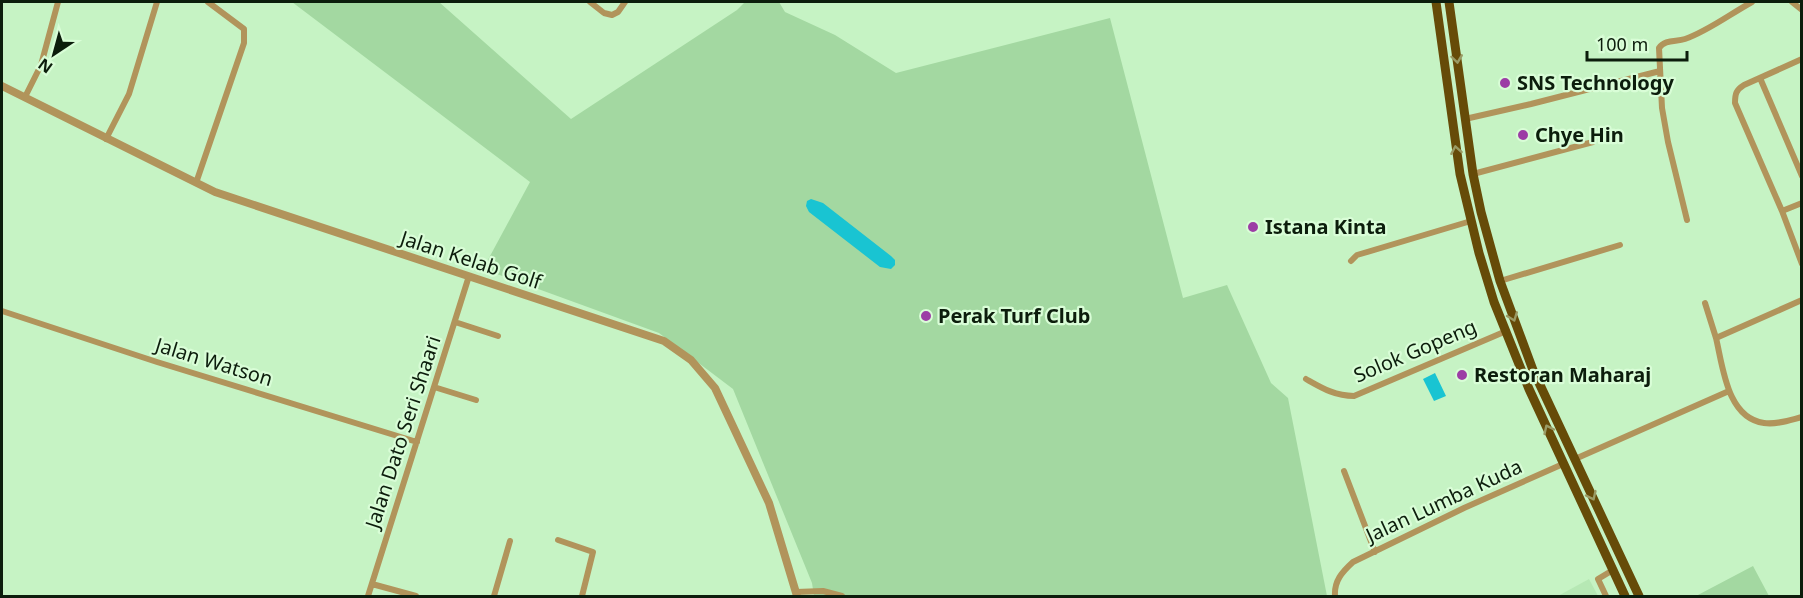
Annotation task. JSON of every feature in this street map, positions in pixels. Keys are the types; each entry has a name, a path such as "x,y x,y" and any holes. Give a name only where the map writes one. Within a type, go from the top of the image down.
{"highway":[{"path":"1436,2 1455,151 1488,283 1504,332 1625,597"},
{"path":"1449,2 1473,174 1500,281 1533,370 1639,597"}],"street":[{"path":"25,98 41,65 58,2"},
{"path":"106,139 129,94 157,2"},
{"path":"196,183 244,43 244,29 208,2"},
{"path":"590,2 604,13 612,15 618,12 624,2"},
{"path":"1687,220 1662,108 1659,48 1664,42 1683,39 1698,33 1752,2"},
{"path":"1792,2 1802,10"},
{"path":"1802,59 1738,89 1735,96 1735,103 1782,211 1802,264"},
{"path":"1465,119 1660,70"},
{"path":"1760,78 1802,176"},
{"name":"Jalan Kelab Golf","path":"2,86 196,183 262,209 664,341 691,360 715,388 770,503 796,594"},
{"path":"1473,174 1593,142"},
{"path":"1782,211 1802,202"},
{"path":"1351,261 1357,255 1471,221"},
{"path":"1500,281 1620,245"},
{"name":"Jalan Dato Seri Shaari","path":"368,597 470,276"},
{"path":"1716,338 1802,300"},
{"path":"1705,303 1729,391 1742,413 1753,420 1764,423 1777,423 1802,417"},
{"name":"Jalan Watson","path":"2,311 157,362 417,442"},
{"path":"455,322 498,336"},
{"name":"Solok Gopeng","path":"1306,379 1326,391 1354,396 1504,332"},
{"path":"434,387 476,400"},
{"path":"1575,459 1729,391"},
{"name":"Jalan Lumba Kuda","path":"1335,597 1334,589 1341,573 1353,562 1464,508 1563,464"},
{"path":"1344,471 1375,552"},
{"path":"558,540 593,552 582,597"},
{"path":"494,597 510,542"},
{"path":"1606,597 1598,579 1613,570"},
{"path":"372,584 416,597"},
{"path":"796,594 823,591 842,597"}],"shaded area":[{"name":"Perak Turf Club","path":"292,2 439,2 571,119 737,10 745,2 779,2 785,12 835,35 896,73 1110,18 1183,298 1227,285 1271,383 1288,398 1327,596 814,596 812,583 733,389 659,333 483,269 530,182"},
{"path":"1753,566 1769,596 1696,596"},
{"path":"1589,579 1598,596 1558,596"}],"water":[{"path":"811,199 823,203 891,256 895,260 895,265 891,269 880,267 809,212 806,206 807,201"},
{"path":"1435,373 1446,396 1434,401 1423,379"}],"place":[{"name":"SNS Technology","path":"1505,83"},
{"name":"Chye Hin","path":"1523,135"},
{"name":"Istana Kinta","path":"1253,227"},
{"name":"Perak Turf Club","path":"926,316"},
{"name":"Restoran Maharaj","path":"1462,375"}]}
